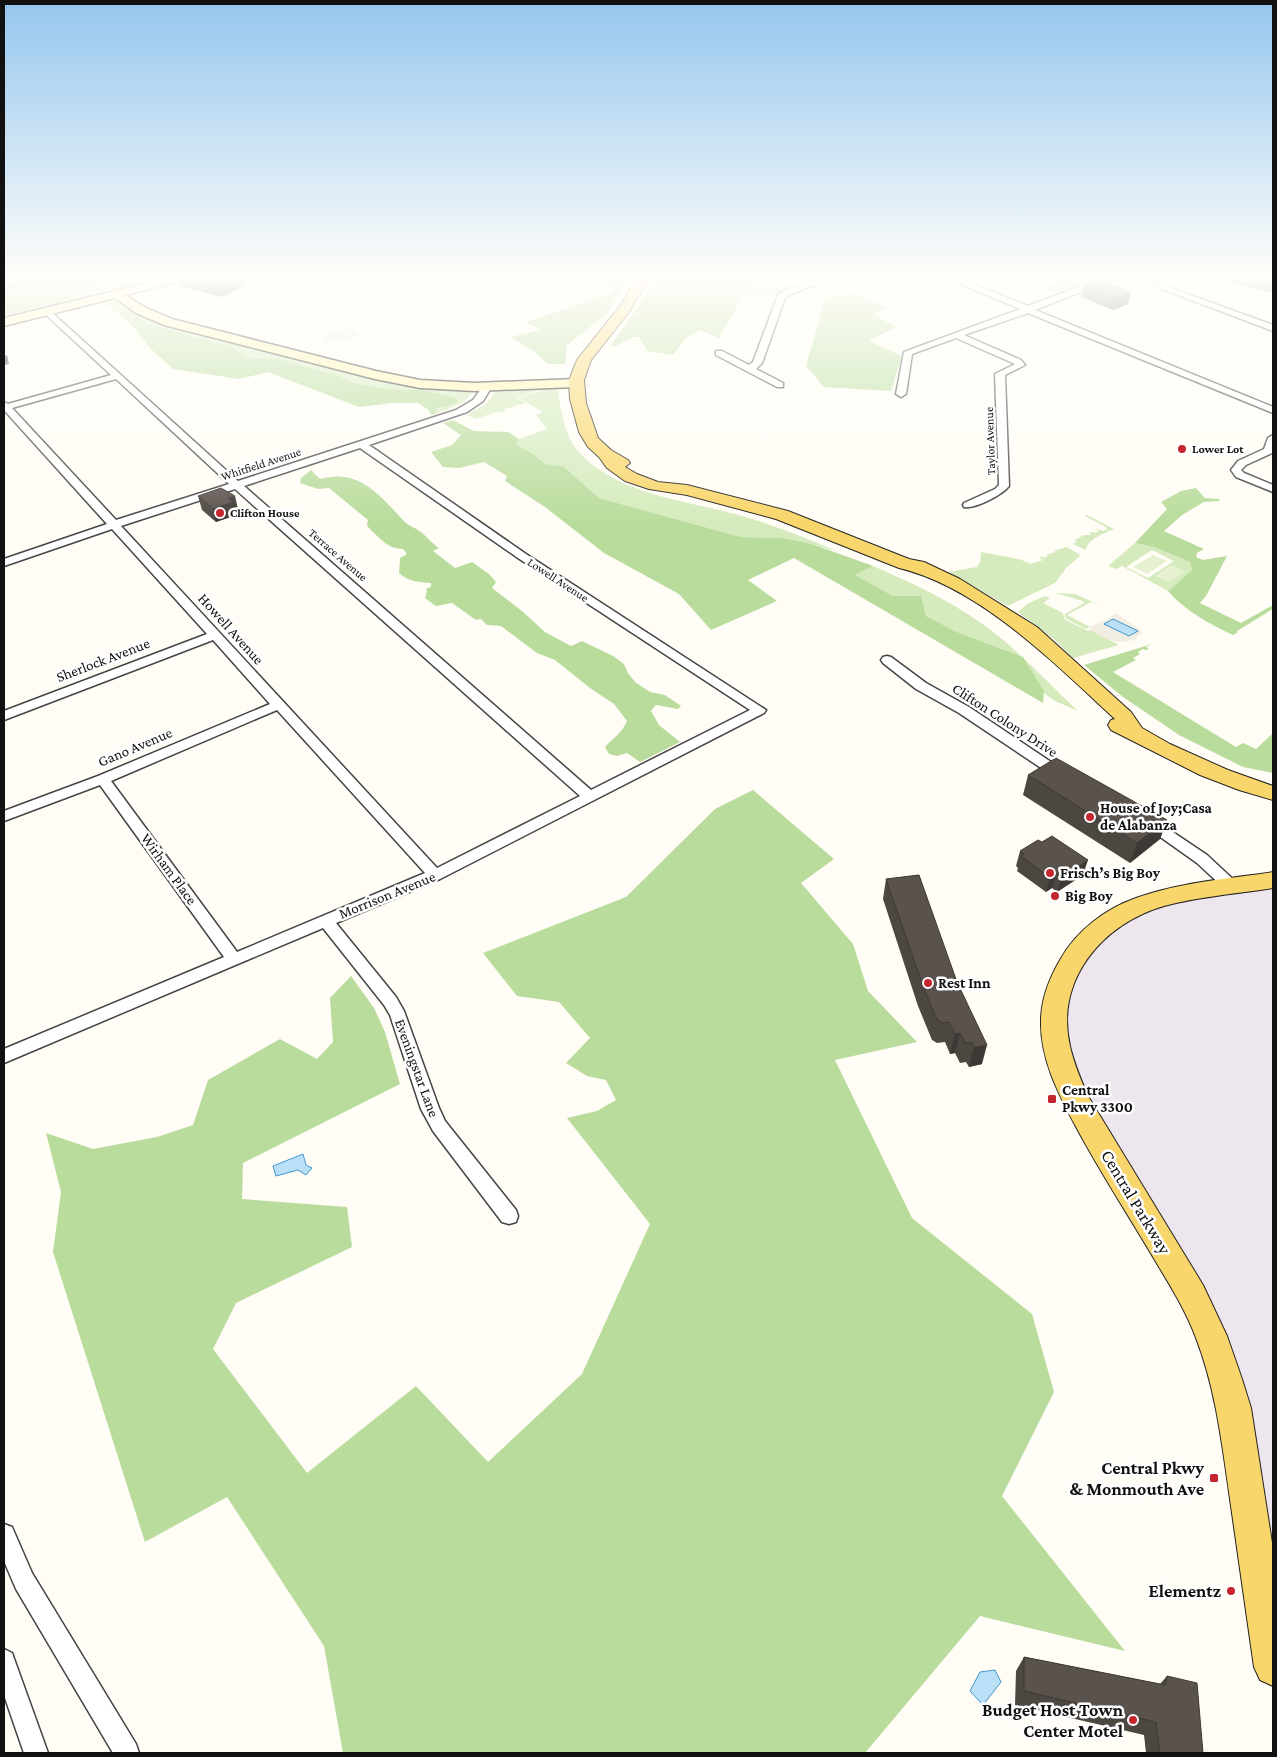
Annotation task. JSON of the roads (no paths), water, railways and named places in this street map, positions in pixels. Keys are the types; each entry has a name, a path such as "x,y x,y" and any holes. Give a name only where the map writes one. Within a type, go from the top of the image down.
{"main road":[{"path":"585,360 580,368 576,383 576,393 586,433 595,446 607,457 611,465 632,477 672,491 687,490 765,510 905,564 907,571 948,591 993,618 1038,652 1093,707 1113,723 1133,730 1165,750 1203,768 1241,784 1273,793"},
{"name":"Central Parkway","path":"1273,880 1156,901 1128,911 1106,923 1078,949 1068,965 1060,982 1054,1025 1058,1054 1070,1088 1094,1132 1192,1296 1207,1326 1223,1366 1234,1408 1264,1615 1273,1658"}],"street":[{"name":"Terrace Avenue","path":"101,360 237,485 590,797"},
{"path":"340,360 413,378 488,385 576,383"},
{"path":"734,360 780,385"},
{"path":"750,369 758,360"},
{"path":"901,394 907,360"},
{"name":"Taylor Avenue","path":"968,505 999,491 1004,486 1000,374 1020,365 1013,360"},
{"path":"1152,360 1273,410"},
{"path":"5,406 118,376"},
{"name":"Whitfield Avenue","path":"4,563 467,408 481,398 488,385"},
{"name":"Howell Avenue","path":"5,406 435,875"},
{"path":"4,424 17,420"},
{"path":"1273,438 1268,451 1242,463 1236,470 1240,474 1273,489"},
{"name":"Lowell Avenue","path":"361,444 527,560 759,710"},
{"name":"Sherlock Avenue","path":"4,716 215,635"},
{"name":"Clifton Colony Drive","path":"887,660 921,686 964,710 1059,774 1074,782"},
{"name":"Gano Avenue","path":"4,816 103,779 278,705"},
{"name":"Morrison Avenue","path":"4,1056 435,875 759,710"},
{"name":"Wirham Place","path":"103,779 234,958"},
{"path":"1138,816 1202,859 1232,886"},
{"name":"Eveningstar Lane","path":"325,920 390,1001 398,1015 430,1108 439,1126 509,1216"},
{"path":"4,1534 24,1581 127,1753"},
{"path":"4,1661 36,1753"}],"water":[{"path":"1113,619 1138,631 1129,636 1104,624"},
{"path":"303,1154 306,1165 312,1168 306,1175 298,1170 276,1176 273,1166"},
{"path":"995,1670 1001,1682 983,1705 970,1691 980,1672"}],"place":[{"name":"Lower Lot","path":"1182,449"},
{"name":"Clifton House","path":"220,513"},
{"name":"House of Joy;Casa de Alabanza","path":"1090,817"},
{"name":"Frisch’s Big Boy","path":"1050,873"},
{"name":"Big Boy","path":"1055,896"},
{"name":"Rest Inn","path":"928,983"},
{"name":"Central Pkwy 3300","path":"1052,1099"},
{"name":"Central Pkwy & Monmouth Ave","path":"1214,1478"},
{"name":"Elementz","path":"1231,1591"},
{"name":"Budget Host Town Center Motel","path":"1133,1720"}]}
